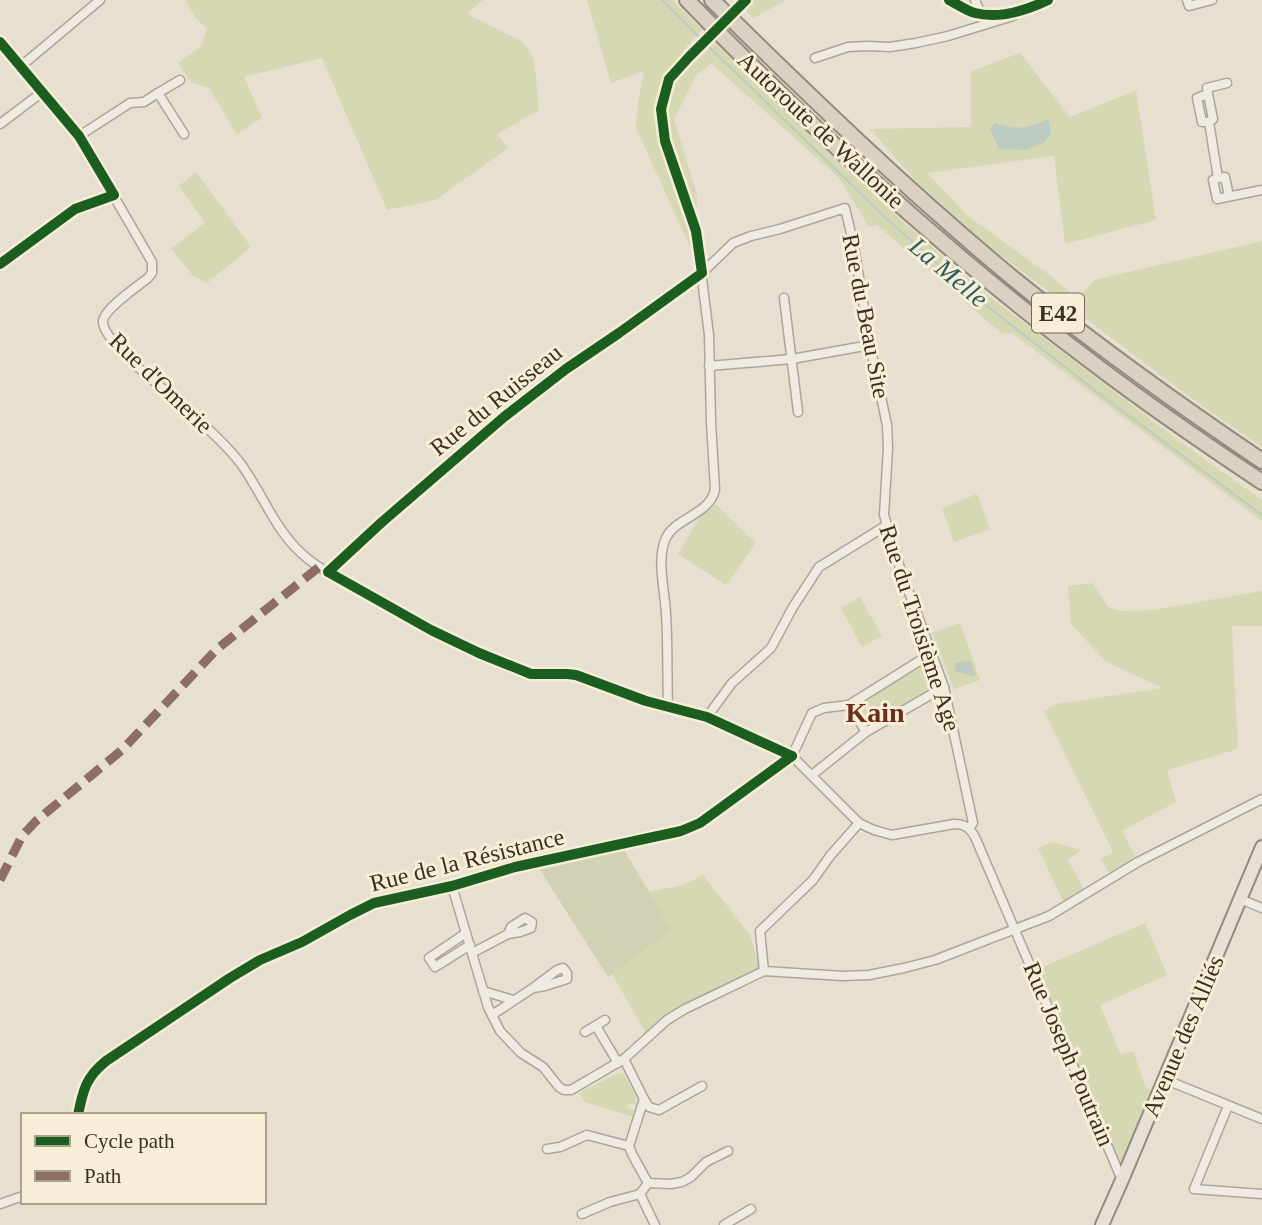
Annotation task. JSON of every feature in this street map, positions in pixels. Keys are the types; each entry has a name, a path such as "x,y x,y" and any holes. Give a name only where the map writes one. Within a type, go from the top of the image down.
{"highway":[{"name":"Autoroute de Wallonie","path":"687,0 854,163 998,289 1103,371 1188,433 1262,482"},
{"name":"Autoroute de Wallonie","path":"712,0 866,149 1010,275 1113,356 1262,461"}],"main road":[{"name":"Avenue des Alliés","path":"1101,1225 1262,847"}],"street":[{"path":"20,67 100,0"},
{"path":"667,706 663,545 668,533 705,507 715,494 709,335 702,273 696,231 665,141 661,109 669,79 746,0"},
{"path":"950,0 977,13 1012,13 1048,0"},
{"path":"974,28 977,13 975,0"},
{"path":"1187,0 1189,6 1212,0"},
{"path":"815,58 848,47 890,47 938,38 1013,16 1019,11"},
{"name":"Rue d'Omerie","path":"0,42 79,136 152,262 152,273 148,278 107,313 103,322 106,332 116,345 230,450 249,475 285,535 310,561 328,572"},
{"path":"79,136 131,103 144,102 180,80"},
{"path":"1227,83 1207,88 1208,94 1197,98 1202,122 1209,121 1219,178 1213,180 1217,199 1262,190"},
{"path":"0,124 41,93"},
{"path":"158,93 184,134"},
{"path":"0,264 75,209 114,195"},
{"name":"Rue du Ruisseau","path":"328,572 504,417 566,369 702,273 733,243 845,208"},
{"name":"Rue du Beau Site","path":"845,208 887,425"},
{"path":"785,298 798,412"},
{"path":"709,366 792,359 870,345"},
{"name":"Rue du Troisième Age","path":"887,425 884,515 900,568 944,687 973,823 969,828"},
{"path":"707,717 732,683 771,648 819,567 887,525"},
{"path":"328,572 431,630 531,674 576,675 627,695 707,717 792,756 859,823 874,830 892,835 954,824 969,828"},
{"path":"792,756 812,713 824,708 847,705 932,653"},
{"path":"812,775 866,732 944,687"},
{"path":"847,705 866,732"},
{"name":"Rue de la Résistance","path":"78,1113 85,1084 98,1067 260,960 302,943 374,904 452,886 515,867 681,831 700,823 792,756"},
{"path":"452,886 483,991 500,1031 521,1053 542,1067 559,1087 571,1090 621,1061 667,1020 764,971 869,975 935,960 1049,916 1138,862 1262,799"},
{"path":"764,971 760,931 813,880 859,823"},
{"name":"Rue Joseph Poutrain","path":"969,828 1122,1180"},
{"path":"1240,899 1262,908"},
{"path":"466,933 429,958 435,967 508,934"},
{"path":"492,1015 533,988"},
{"path":"483,991 513,1000"},
{"path":"585,1032 605,1020"},
{"path":"596,1026 649,1107 659,1110 702,1086"},
{"path":"1164,1079 1262,1119"},
{"path":"644,1099 629,1146 649,1183"},
{"path":"1228,1106 1194,1189 1262,1194"},
{"path":"547,1149 560,1147 587,1135 629,1146"},
{"path":"649,1183 682,1182 706,1162 728,1151"},
{"path":"582,1214 610,1202 640,1194 649,1183"},
{"path":"640,1194 655,1225"},
{"path":"0,1204 21,1197"},
{"path":"724,1225 751,1209"}],"green space":[{"path":"185,0 483,0 467,14 523,42 534,59 539,110 497,134 508,148 436,200 387,210 322,58 244,77 262,118 237,134 209,88 191,83 178,63 202,45 207,29 196,18"},
{"path":"587,0 672,0 702,30 682,52 694,63 715,43 899,218 982,291 1178,440 1262,500 1262,521 1012,333 1002,334 877,225 869,227 839,178 711,63 696,76 674,119 697,195 695,258 636,128 644,71 611,83"},
{"path":"735,0 786,0 754,18"},
{"path":"1020,53 1070,117 1136,90 1156,220 1065,244 1054,156 927,173 969,217 1051,276 1078,299 1094,280 1262,241 1262,447 1198,403 991,248 918,183 870,129 971,127 971,71"},
{"path":"196,172 251,247 207,283 193,276 171,248 205,223 179,186"},
{"path":"977,494 990,529 954,542 942,508"},
{"path":"715,504 756,543 726,585 678,554 700,517"},
{"path":"1092,583 1109,608 1121,611 1151,610 1262,591 1262,626 1232,626 1238,749 1167,770 1176,802 1122,831 1138,862 1112,878 1101,859 1113,852 1044,711 1056,704 1163,688 1106,662 1071,624 1068,586"},
{"path":"860,597 882,636 862,647 841,608"},
{"path":"960,623 980,680 954,689 932,633"},
{"path":"923,664 932,690 869,725 858,703"},
{"path":"1053,842 1081,850 1068,860 1084,890 1063,901 1038,848"},
{"path":"624,850 672,930 608,977 540,870"},
{"path":"703,875 750,935 760,969 665,1016 646,1033 612,974 672,930 649,892 683,885"},
{"path":"1145,923 1167,975 1100,1005 1121,1055 1133,1051 1146,1088 1153,1091 1121,1170 1036,970"},
{"path":"618,1073 624,1074 636,1097 636,1105 629,1103 627,1108 634,1110 633,1117 585,1102 579,1093"}],"shaded area":[{"path":"1048,119 1051,133 1044,143 1025,150 999,149 990,129 995,123 1022,127"},
{"path":"971,661 976,675 955,671 955,663"}],"waterway":[{"name":"La Melle","path":"662,0 701,39"},
{"name":"La Melle","path":"707,45 887,219 973,295 1262,515"}],"marked path":[{"path":"0,880 22,836 36,821 122,750 217,649 319,567"}],"cycle path":[{"path":"746,0 669,79 661,109 665,141 696,231 702,273 566,369 504,417 328,572 431,630 531,674 576,675 646,701 707,717 792,756"},
{"path":"949,0 984,15 1022,10 1048,0"},
{"path":"0,42 79,136 114,195 75,209 0,264"},
{"path":"78,1113 86,1085 106,1061 260,960 302,942 374,903 452,886 515,867 681,831 700,823 792,756"}],"district":[{"name":"Kain","path":"875,712"}]}
